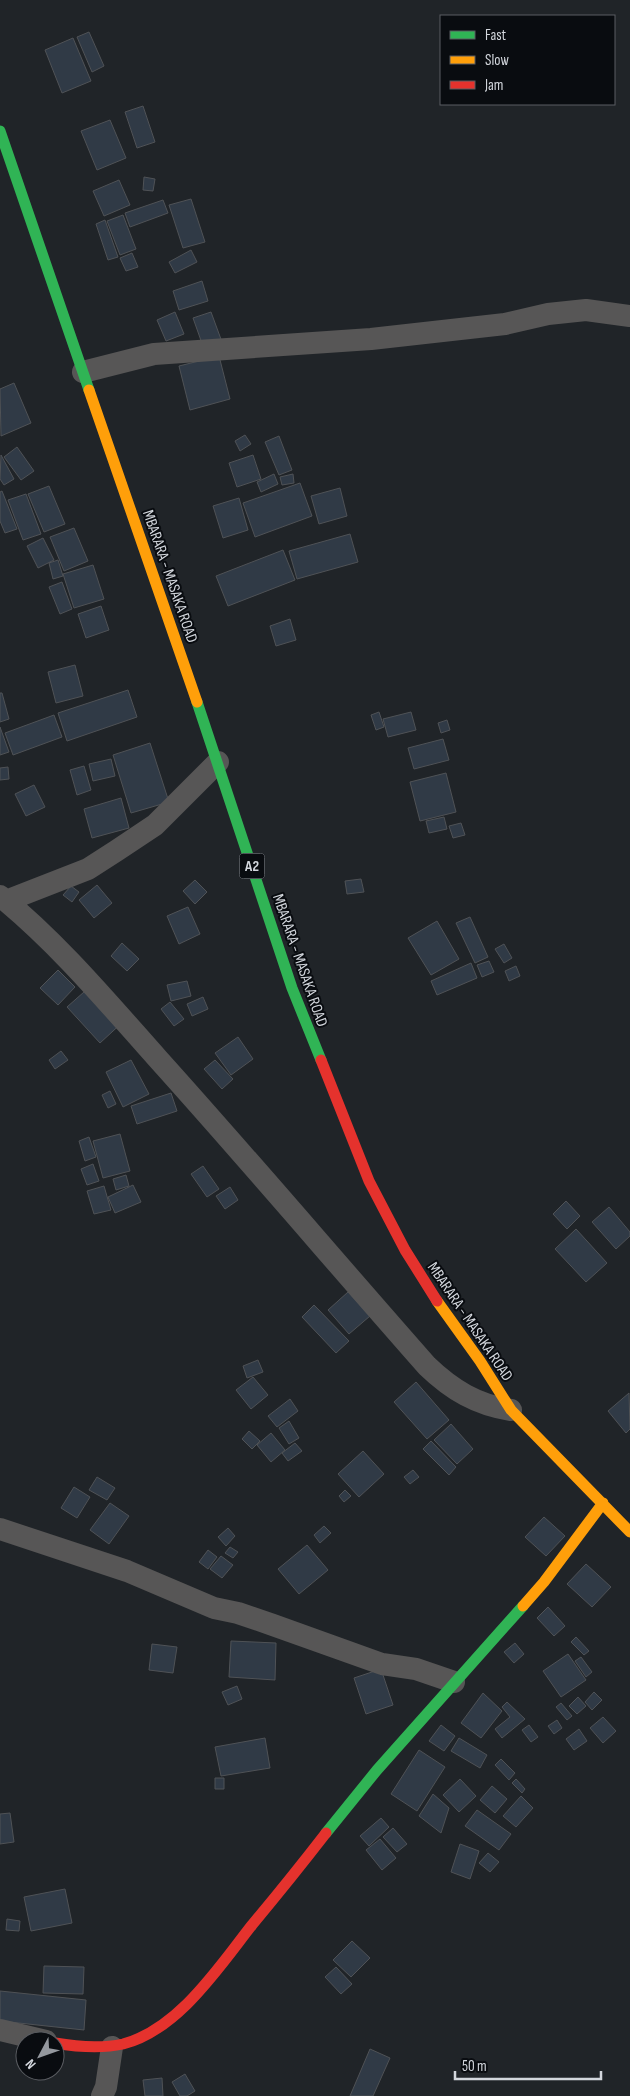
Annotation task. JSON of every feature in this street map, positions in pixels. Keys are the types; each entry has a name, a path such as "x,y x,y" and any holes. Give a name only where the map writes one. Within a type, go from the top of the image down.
{"main road":[{"name":"MBARARA - MASAKA ROAD","path":"0,131 218,762 292,988 369,1181 406,1250 441,1308 480,1361 511,1410 630,1532"},
{"path":"65,2044 90,2048 112,2047 132,2042 156,2028 194,1996 377,1770 544,1582 602,1503"}],"street":[{"path":"83,372 154,354 371,339 505,324 548,314 586,310 630,316"},
{"path":"218,762 154,825 88,869 3,899 36,928 85,978 242,1153 427,1366 439,1378 466,1397 491,1407 511,1410"},
{"path":"0,1529 127,1571 214,1608 238,1613 274,1625 382,1664 416,1668 454,1682"},
{"path":"0,2030 15,2034"},
{"path":"102,2096 106,2087 112,2047"}],"building":[{"path":"89,32 104,66 92,72 77,37"},
{"path":"73,38 91,81 62,93 45,50"},
{"path":"143,106 155,142 137,148 125,112"},
{"path":"110,120 126,158 97,170 81,131"},
{"path":"144,177 155,179 153,191 143,190"},
{"path":"119,180 130,205 104,216 93,191"},
{"path":"191,199 205,242 183,248 169,205"},
{"path":"163,200 168,213 130,227 125,213"},
{"path":"123,215 136,249 120,255 107,221"},
{"path":"105,220 118,257 108,260 96,224"},
{"path":"191,250 197,262 175,273 169,262"},
{"path":"132,253 138,267 126,271 120,258"},
{"path":"202,281 208,301 179,310 173,291"},
{"path":"175,312 184,334 166,341 157,320"},
{"path":"211,312 222,342 204,349 193,318"},
{"path":"219,356 230,399 190,410 179,366"},
{"path":"14,383 31,423 1,436 0,389"},
{"path":"245,435 251,444 240,451 235,441"},
{"path":"279,436 292,470 279,475 265,442"},
{"path":"17,447 34,471 21,480 4,457"},
{"path":"1,455 14,479 4,485 0,479"},
{"path":"253,455 261,479 237,487 229,463"},
{"path":"274,474 278,484 261,492 257,482"},
{"path":"293,474 294,483 282,485 280,477"},
{"path":"300,483 312,516 255,537 243,503"},
{"path":"49,486 65,524 44,532 28,494"},
{"path":"340,488 347,516 319,524 311,496"},
{"path":"2,491 17,529 5,533 0,521 0,492"},
{"path":"26,494 41,534 23,540 8,500"},
{"path":"239,498 248,530 223,538 213,506"},
{"path":"74,528 88,561 64,571 50,537"},
{"path":"350,534 358,562 297,579 289,551"},
{"path":"43,538 54,560 38,568 27,546"},
{"path":"283,550 295,580 228,606 216,576"},
{"path":"58,560 63,576 53,579 49,563"},
{"path":"93,565 104,599 74,608 63,574"},
{"path":"62,582 72,609 60,614 49,587"},
{"path":"101,606 109,630 86,638 78,614"},
{"path":"290,619 296,640 276,646 270,626"},
{"path":"75,665 83,696 56,703 48,672"},
{"path":"128,690 137,717 67,741 58,713"},
{"path":"0,693 2,693 9,719 0,722"},
{"path":"379,712 384,727 376,730 371,715"},
{"path":"411,712 416,730 388,737 383,719"},
{"path":"54,715 62,737 13,755 5,733"},
{"path":"447,720 450,730 441,733 438,723"},
{"path":"0,727 9,752 0,755"},
{"path":"443,739 449,760 414,769 408,748"},
{"path":"150,743 169,802 131,813 113,755"},
{"path":"111,759 115,776 93,781 89,764"},
{"path":"84,766 91,790 77,795 70,770"},
{"path":"8,767 9,779 0,780 0,768"},
{"path":"446,773 456,812 420,821 410,782"},
{"path":"34,785 45,807 26,816 15,794"},
{"path":"121,798 129,828 92,838 84,809"},
{"path":"444,817 447,829 429,833 426,821"},
{"path":"461,823 465,835 453,838 449,826"},
{"path":"361,879 364,892 347,894 345,881"},
{"path":"195,880 207,892 195,904 183,891"},
{"path":"97,885 112,903 94,918 79,900"},
{"path":"71,886 79,892 72,902 63,895"},
{"path":"188,907 200,934 179,944 167,916"},
{"path":"470,917 488,957 475,963 456,923"},
{"path":"437,921 459,959 431,975 408,938"},
{"path":"122,943 139,959 127,971 111,956"},
{"path":"504,944 512,958 504,963 495,949"},
{"path":"489,961 494,972 482,977 477,965"},
{"path":"471,963 477,978 437,995 431,981"},
{"path":"516,966 520,976 509,981 505,971"},
{"path":"58,970 75,987 58,1005 40,988"},
{"path":"187,981 191,996 171,1001 167,985"},
{"path":"93,984 125,1020 100,1043 67,1007"},
{"path":"203,997 208,1009 192,1016 187,1004"},
{"path":"170,1002 184,1019 174,1026 161,1009"},
{"path":"238,1037 253,1059 231,1075 215,1053"},
{"path":"61,1051 68,1060 55,1069 49,1060"},
{"path":"131,1060 149,1094 123,1107 106,1072"},
{"path":"215,1060 233,1079 222,1089 204,1069"},
{"path":"110,1091 116,1104 108,1108 102,1095"},
{"path":"171,1093 177,1111 137,1124 131,1106"},
{"path":"120,1134 130,1171 103,1178 93,1141"},
{"path":"89,1137 96,1157 85,1161 79,1141"},
{"path":"93,1164 99,1181 87,1185 81,1169"},
{"path":"203,1166 219,1189 207,1197 191,1174"},
{"path":"126,1175 129,1186 116,1190 113,1179"},
{"path":"133,1185 141,1202 115,1213 108,1197"},
{"path":"104,1186 111,1210 94,1214 87,1191"},
{"path":"230,1187 238,1200 225,1209 216,1196"},
{"path":"566,1201 580,1216 567,1229 553,1214"},
{"path":"609,1207 630,1232 630,1236 616,1249 592,1222"},
{"path":"576,1229 607,1263 586,1282 555,1249"},
{"path":"348,1292 370,1316 349,1334 328,1310"},
{"path":"314,1305 349,1341 336,1353 302,1317"},
{"path":"258,1360 263,1372 247,1378 243,1366"},
{"path":"253,1377 268,1395 251,1409 236,1390"},
{"path":"416,1382 449,1420 427,1439 394,1402"},
{"path":"629,1393 630,1429 626,1433 608,1411"},
{"path":"290,1399 298,1411 277,1427 268,1416"},
{"path":"289,1421 299,1438 289,1444 279,1428"},
{"path":"451,1424 473,1449 457,1464 434,1440"},
{"path":"249,1431 260,1441 252,1449 242,1439"},
{"path":"271,1433 285,1450 271,1462 257,1445"},
{"path":"431,1441 456,1467 449,1475 423,1449"},
{"path":"295,1443 302,1451 288,1461 282,1453"},
{"path":"363,1451 384,1474 359,1497 338,1474"},
{"path":"413,1470 419,1477 410,1484 404,1477"},
{"path":"97,1477 115,1488 107,1500 89,1490"},
{"path":"74,1487 90,1497 77,1518 61,1508"},
{"path":"345,1490 351,1496 344,1502 339,1496"},
{"path":"110,1503 129,1516 109,1544 90,1530"},
{"path":"544,1517 565,1536 546,1556 525,1537"},
{"path":"324,1526 331,1533 320,1543 314,1535"},
{"path":"228,1528 235,1536 226,1546 218,1537"},
{"path":"307,1545 328,1570 299,1594 278,1569"},
{"path":"230,1547 238,1552 233,1558 225,1553"},
{"path":"208,1550 217,1557 208,1569 199,1562"},
{"path":"221,1556 233,1565 222,1578 210,1569"},
{"path":"586,1564 611,1587 592,1607 567,1584"},
{"path":"548,1607 565,1626 554,1636 537,1618"},
{"path":"576,1637 589,1651 584,1655 571,1642"},
{"path":"231,1641 276,1643 275,1680 229,1677"},
{"path":"515,1643 524,1654 514,1663 504,1652"},
{"path":"152,1644 177,1647 173,1673 149,1670"},
{"path":"568,1654 586,1680 561,1697 543,1671"},
{"path":"581,1657 592,1672 586,1677 575,1661"},
{"path":"381,1669 393,1705 366,1714 354,1678"},
{"path":"237,1686 242,1699 228,1705 222,1692"},
{"path":"594,1692 602,1700 592,1710 585,1702"},
{"path":"483,1693 502,1711 481,1738 461,1723"},
{"path":"578,1697 586,1706 577,1714 569,1706"},
{"path":"507,1702 525,1719 502,1738 495,1729 510,1717 502,1707"},
{"path":"561,1703 572,1716 567,1720 556,1707"},
{"path":"603,1717 616,1731 603,1743 590,1728"},
{"path":"557,1720 562,1728 554,1734 548,1726"},
{"path":"441,1725 455,1736 444,1751 429,1741"},
{"path":"529,1725 538,1737 531,1742 522,1730"},
{"path":"579,1729 587,1741 574,1750 566,1739"},
{"path":"265,1738 270,1768 221,1776 215,1747"},
{"path":"459,1738 487,1755 480,1768 451,1751"},
{"path":"419,1750 445,1767 417,1811 391,1794"},
{"path":"501,1759 515,1773 509,1780 495,1765"},
{"path":"215,1778 224,1778 224,1789 215,1789"},
{"path":"460,1779 476,1796 459,1812 443,1795"},
{"path":"516,1779 525,1789 522,1793 512,1783"},
{"path":"492,1786 507,1799 495,1813 480,1800"},
{"path":"433,1794 449,1808 441,1833 419,1816"},
{"path":"521,1796 533,1808 516,1827 503,1816"},
{"path":"477,1810 511,1834 499,1850 465,1826"},
{"path":"10,1813 14,1842 0,1844 0,1814"},
{"path":"381,1818 389,1827 369,1846 360,1836"},
{"path":"393,1828 407,1844 397,1852 383,1837"},
{"path":"380,1839 396,1858 382,1870 366,1850"},
{"path":"460,1844 479,1851 470,1879 451,1872"},
{"path":"488,1853 499,1862 490,1872 479,1863"},
{"path":"65,1889 72,1923 31,1931 24,1897"},
{"path":"7,1919 20,1921 19,1931 6,1930"},
{"path":"352,1941 370,1958 351,1977 333,1960"},
{"path":"44,1966 84,1967 83,1994 43,1993"},
{"path":"336,1967 352,1984 341,1994 325,1977"},
{"path":"0,1991 86,2000 84,2030 0,2021"},
{"path":"370,2049 390,2058 373,2096 350,2096"},
{"path":"185,2074 195,2091 187,2096 180,2096 172,2082"},
{"path":"162,2078 163,2096 145,2096 143,2080"}],"traffic: fast":[{"path":"0,131 89,390"},
{"path":"197,702 292,988 321,1060"},
{"path":"326,1833 377,1770 523,1606"}],"traffic: slow":[{"path":"89,390 197,702"},
{"path":"437,1301 480,1361 511,1410 630,1532"},
{"path":"523,1606 544,1582 603,1503"}],"traffic: jam":[{"path":"321,1060 369,1181 405,1250 437,1301"},
{"path":"65,2045 89,2047 114,2046 143,2037 162,2025 196,1995 326,1833"}]}
